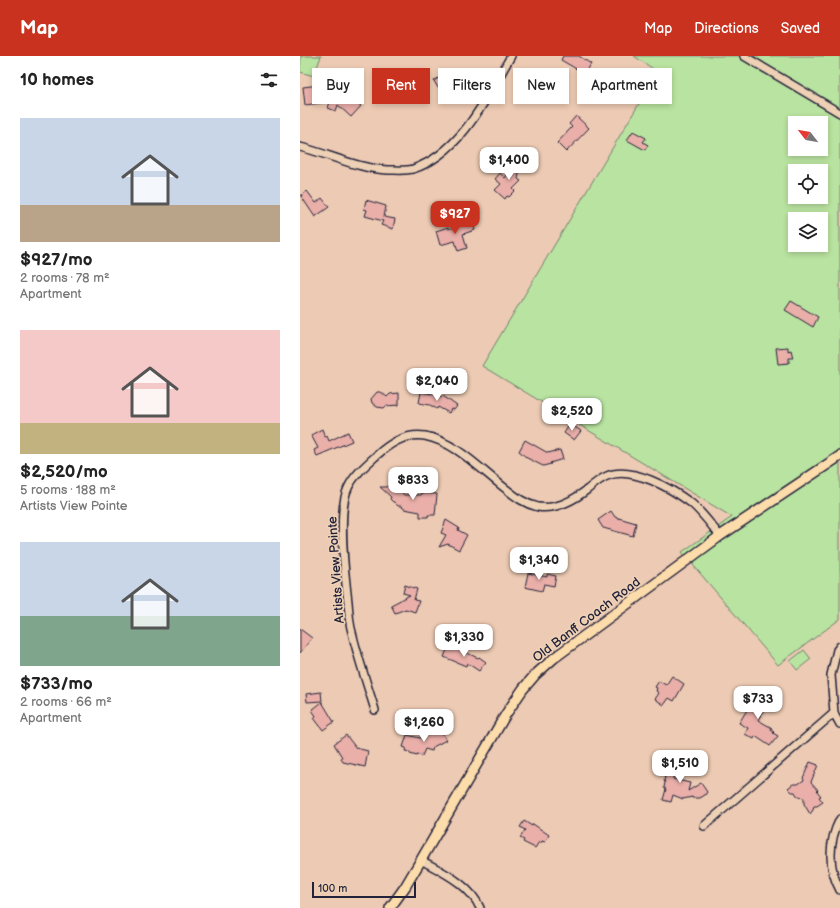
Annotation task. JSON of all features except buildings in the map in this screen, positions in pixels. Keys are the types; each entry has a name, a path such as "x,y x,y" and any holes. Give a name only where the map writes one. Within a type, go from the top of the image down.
{"main road":[{"name":"Old Banff Coach Road","path":"390,908 422,860 506,714 522,689 535,675 554,658 720,536 840,456"}],"street":[{"path":"300,147 362,166 388,170 412,169 435,158 456,141 484,101 511,56"},
{"path":"744,56 840,113"},
{"name":"Artists View Pointe","path":"375,710 351,632 346,584 343,510 344,499 354,478 386,447 398,440 418,436 431,438 449,446 475,463 519,499 528,504 540,507 552,507 569,501 608,475 619,473 637,475 669,489 691,504 720,536"},
{"path":"840,646 837,650 831,675 834,713 840,724"},
{"path":"704,826 834,713"},
{"path":"840,819 837,824 830,851 833,878 840,890"},
{"path":"422,860 460,883 477,900 480,908"}],"green space":[{"path":"301,56 321,56 317,68 312,68 312,75 300,72"},
{"path":"634,56 840,56 840,619 778,665 682,552 732,517 482,366 639,104 672,104 672,68 652,68"},
{"path":"804,650 811,659 797,670 790,661"}]}
